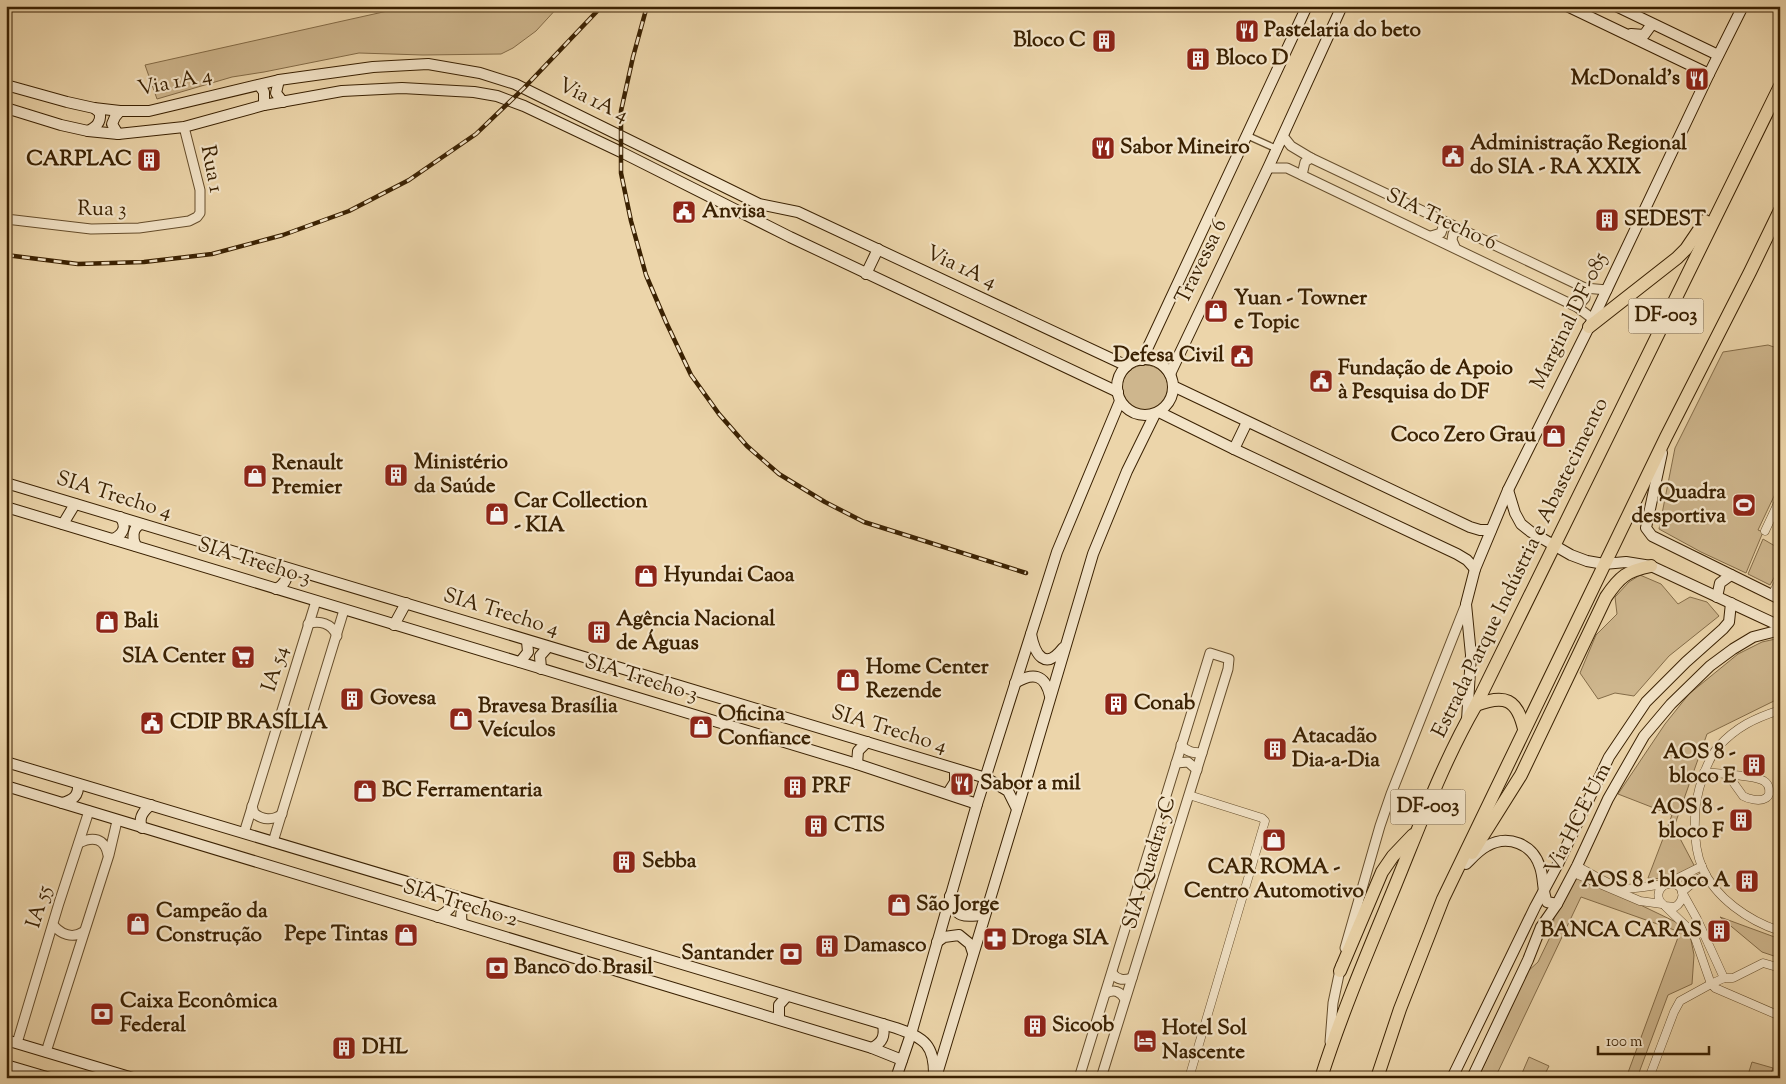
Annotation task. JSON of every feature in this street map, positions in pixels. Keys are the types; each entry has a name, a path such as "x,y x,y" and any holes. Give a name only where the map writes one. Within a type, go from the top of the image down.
{"highway":[{"name":"Estrada Parque Indústria e Abastecimento","path":"1321,1078 1329,1053 1418,830 1467,722 1780,86"},
{"path":"1591,323 1659,273 1686,249 1698,234 1752,144"},
{"name":"DF-003","path":"1377,1078 1400,1009 1442,899 1666,437 1780,210"},
{"path":"1442,899 1521,775 1606,597 1615,582 1633,570 1651,566"},
{"path":"1476,705 1495,700 1510,702 1518,709 1524,729"},
{"path":"1340,970 1382,872 1392,856 1418,830"}],"main road":[{"path":"1142,360 1307,6"},
{"name":"Travessa 6","path":"1170,374 1277,149 1342,6"},
{"path":"1567,6 1709,74"},
{"path":"1616,6 1718,55"},
{"name":"Marginal DF-085","path":"1467,722 1471,655 1466,604 1475,569 1508,490 1607,290 1718,55 1744,6"},
{"path":"1618,31 1644,35 1652,24"},
{"name":"Via 1A 4","path":"6,85 94,108 120,111 149,111 279,80 373,67 428,64 480,73 515,84 759,204 798,212 1127,366"},
{"path":"279,80 276,93 283,102"},
{"path":"259,85 264,92 264,105"},
{"name":"Via 1A 4","path":"6,108 88,131 118,134 184,127 264,105 324,94 366,89 402,88 474,92 497,96 524,106 621,152 866,274 1119,396"},
{"path":"88,131 100,122 100,113 94,108"},
{"path":"118,134 112,124 120,111"},
{"path":"866,274 878,249"},
{"path":"896,1078 911,1034 977,804 1030,633 1057,552 1119,396 1118,383 1121,374 1127,366 1142,360 1158,362 1170,374 1173,386 1170,401 1157,413 1128,471 1092,554 1018,809 935,1078"},
{"path":"1173,386 1470,528 1491,530"},
{"path":"1119,396 1127,408 1135,414 1157,413 1457,554 1467,560 1475,569"},
{"path":"1234,449 1247,422"},
{"path":"1666,437 1647,523 1648,532 1652,536 1776,597"},
{"name":"SIA Trecho 4","path":"6,483 986,778 1008,791 1018,809"},
{"name":"Via HCE Um","path":"1508,490 1515,513 1522,524 1554,546 1578,558 1604,564 1631,563 1651,566 1780,628"},
{"path":"63,524 75,504"},
{"name":"SIA Trecho 3","path":"6,507 857,764 977,804"},
{"path":"112,539 118,537 124,529 123,520 120,517"},
{"path":"136,546 135,528 142,524"},
{"path":"276,589 285,583 287,579 286,570 283,567"},
{"path":"1717,597 1720,584 1731,575"},
{"path":"394,625 406,603"},
{"path":"1452,1078 1515,947 1558,864 1594,786 1620,739 1646,702 1686,662 1723,630 1729,622 1731,603"},
{"name":"Via HCE Um","path":"1472,1078 1528,960 1541,927 1557,904 1576,869 1608,799 1644,736 1671,704 1710,666 1733,649 1754,637 1780,628"},
{"path":"1030,633 1035,651 1046,659 1058,655 1066,645"},
{"path":"520,662 528,652 527,641"},
{"path":"541,669 540,656 548,647"},
{"path":"1015,683 1029,676 1036,676 1046,683 1050,697"},
{"path":"1620,739 1608,771 1613,777 1620,778"},
{"path":"857,764 858,751 867,742"},
{"path":"6,762 883,1024 911,1034 928,1044 932,1053 935,1078"},
{"path":"948,793 955,782 955,770"},
{"path":"62,803 73,799 77,795 78,784"},
{"path":"1594,786 1601,784 1606,787 1608,799"},
{"name":"SIA Trecho 2","path":"6,786 778,1019 872,1048 902,1060"},
{"path":"142,828 141,816 151,805"},
{"path":"1466,864 1486,846 1510,841 1518,842 1535,855 1540,868 1547,902 1557,904"},
{"path":"438,917 450,908 448,894"},
{"path":"950,895 955,910 960,914 967,917 985,914"},
{"path":"462,924 461,911 470,901"},
{"path":"937,942 944,937 959,935 970,944 973,953"},
{"path":"1515,947 1521,947 1526,950 1528,960"},
{"path":"778,1019 779,1005 787,996"},
{"path":"872,1048 880,1044 883,1039 883,1024"},
{"path":"6,1040 133,1078"},
{"path":"6,1064 50,1078"}],"street":[{"name":"Rua 1","path":"184,127 200,190 200,213 196,217"},
{"path":"1246,135 1277,149"},
{"path":"1283,136 1291,146 1311,158 1585,288 1607,290"},
{"path":"1302,175 1305,162 1311,158"},
{"name":"SIA Trecho 6","path":"1268,168 1288,168 1455,247 1578,307 1591,323"},
{"name":"Rua 3","path":"6,219 91,229 140,228 175,224 196,217"},
{"path":"1431,236 1441,233 1444,224 1440,219"},
{"path":"1455,247 1452,240 1453,234 1461,229"},
{"path":"1578,307 1584,298 1585,288"},
{"path":"1765,531 1780,499"},
{"path":"1776,597 1780,580"},
{"name":"IA 54","path":"244,833 316,601"},
{"path":"1329,1053 1333,1003 1355,909 1391,794 1466,604"},
{"path":"273,842 344,610"},
{"path":"308,624 319,622 326,624 335,630 337,636"},
{"name":"SIA Quadra 5C","path":"1101,1078 1228,669 1229,659 1210,653 1181,745"},
{"path":"1780,710 1755,718 1732,733 1717,748 1704,772 1698,789 1695,812 1695,835 1706,875 1717,890 1732,905 1764,926 1780,930"},
{"path":"1181,745 1190,752 1202,753"},
{"path":"1079,1078 1181,745"},
{"path":"1176,763 1188,762 1197,770"},
{"path":"1704,772 1728,775 1762,780 1767,784 1768,796 1760,799 1743,796 1728,775"},
{"path":"1189,795 1264,819 1265,824 1189,1078"},
{"path":"252,806 254,812 263,818 277,818 282,814"},
{"name":"IA 55","path":"17,1043 89,811"},
{"path":"46,1052 117,821"},
{"path":"79,843 93,839 101,841 107,846 108,855"},
{"path":"1702,866 1662,886 1658,897 1663,905 1690,930 1711,984 1720,991 1780,1016"},
{"path":"1576,869 1640,901 1672,908 1678,905 1682,899 1682,892 1696,880 1706,875"},
{"path":"1576,869 1623,888 1642,888 1667,884 1677,885 1724,978"},
{"path":"53,925 68,935 78,935 83,932"},
{"path":"1700,953 1711,949"},
{"path":"1649,1078 1676,1006 1686,997 1724,978 1733,978 1763,962 1780,968"},
{"path":"1112,973 1122,980 1132,978"},
{"path":"1106,993 1116,991 1122,994 1125,999"}],"shaded area":[{"path":"410,6 559,6 536,31 513,48 501,54 423,55 359,53 232,77 157,99 145,65"},
{"path":"1768,345 1780,349 1780,493 1776,492 1758,530 1763,532 1746,573 1701,552 1659,529 1675,448 1723,352"},
{"path":"1145,365 1158,369 1164,375 1168,388 1164,401 1158,407 1145,411 1132,407 1126,401 1122,388 1126,375 1132,369"},
{"path":"1763,539 1780,549 1780,567 1770,585 1748,574"},
{"path":"1640,575 1661,584 1678,604 1690,597 1707,602 1719,616 1669,656 1634,696 1615,693 1598,699 1580,673 1596,635 1617,614 1615,597 1629,582"},
{"path":"1780,638 1780,698 1707,734 1674,827 1696,869 1672,878 1648,878 1672,815 1618,794 1665,724 1689,694 1738,654 1762,642"},
{"path":"1578,875 1680,924 1690,935 1694,955 1692,984 1668,995 1637,1078 1626,1078 1680,932 1581,897 1495,1078 1478,1078 1527,972 1538,962 1552,933 1555,911"},
{"path":"1720,917 1780,939 1780,958 1762,952"},
{"path":"1529,1057 1549,1066 1543,1078 1520,1078"},
{"path":"1752,1062 1773,1068 1769,1078 1747,1078"}],"railway":[{"path":"6,255 78,264 144,262 212,254 283,235 349,211 409,180 476,134 524,88 602,6"},
{"path":"647,6 621,111 621,173 631,221 646,275 691,375 719,414 747,446 779,474 825,502 864,522 1026,573"}],"place":[{"name":"Pastelaria do beto","path":"1247,31"},
{"name":"Bloco C","path":"1104,41"},
{"name":"Bloco D","path":"1198,59"},
{"name":"McDonald's","path":"1697,79"},
{"name":"Sabor Mineiro","path":"1103,148"},
{"name":"Administração Regional do SIA - RA XXIX","path":"1453,156"},
{"name":"CARPLAC","path":"149,160"},
{"name":"Anvisa","path":"684,212"},
{"name":"SEDEST","path":"1607,220"},
{"name":"Yuan - Towner e Topic","path":"1216,311"},
{"name":"Defesa Civil","path":"1242,356"},
{"name":"Fundação de Apoio à Pesquisa do DF","path":"1321,381"},
{"name":"Coco Zero Grau","path":"1554,436"},
{"name":"Ministério da Saúde","path":"396,475"},
{"name":"Renault Premier","path":"255,476"},
{"name":"Quadra desportiva","path":"1744,505"},
{"name":"Car Collection - KIA","path":"497,514"},
{"name":"Hyundai Caoa","path":"646,576"},
{"name":"Bali","path":"107,622"},
{"name":"Agência Nacional de Águas","path":"599,632"},
{"name":"SIA Center","path":"243,657"},
{"name":"Home Center Rezende","path":"848,680"},
{"name":"Govesa","path":"352,699"},
{"name":"Conab","path":"1116,704"},
{"name":"Bravesa Brasília Veículos","path":"461,719"},
{"name":"CDIP BRASÍLIA","path":"152,723"},
{"name":"Oficina Confiance","path":"701,727"},
{"name":"Atacadão Dia-a-Dia","path":"1275,749"},
{"name":"AOS 8 - bloco E","path":"1754,765"},
{"name":"Sabor a mil","path":"962,784"},
{"name":"PRF","path":"795,787"},
{"name":"BC Ferramentaria","path":"365,791"},
{"name":"AOS 8 - bloco F","path":"1741,820"},
{"name":"CTIS","path":"816,826"},
{"name":"CAR ROMA - Centro Automotivo","path":"1274,840"},
{"name":"Sebba","path":"624,862"},
{"name":"AOS 8 - bloco A","path":"1747,881"},
{"name":"São Jorge","path":"899,905"},
{"name":"Campeão da Construção","path":"138,924"},
{"name":"BANCA CARAS","path":"1719,931"},
{"name":"Pepe Tintas","path":"406,935"},
{"name":"Droga SIA","path":"995,939"},
{"name":"Damasco","path":"827,946"},
{"name":"Santander","path":"791,954"},
{"name":"Banco do Brasil","path":"497,968"},
{"name":"Caixa Econômica Federal","path":"102,1014"},
{"name":"Sicoob","path":"1035,1026"},
{"name":"Hotel Sol Nascente","path":"1145,1041"},
{"name":"DHL","path":"344,1048"}]}
